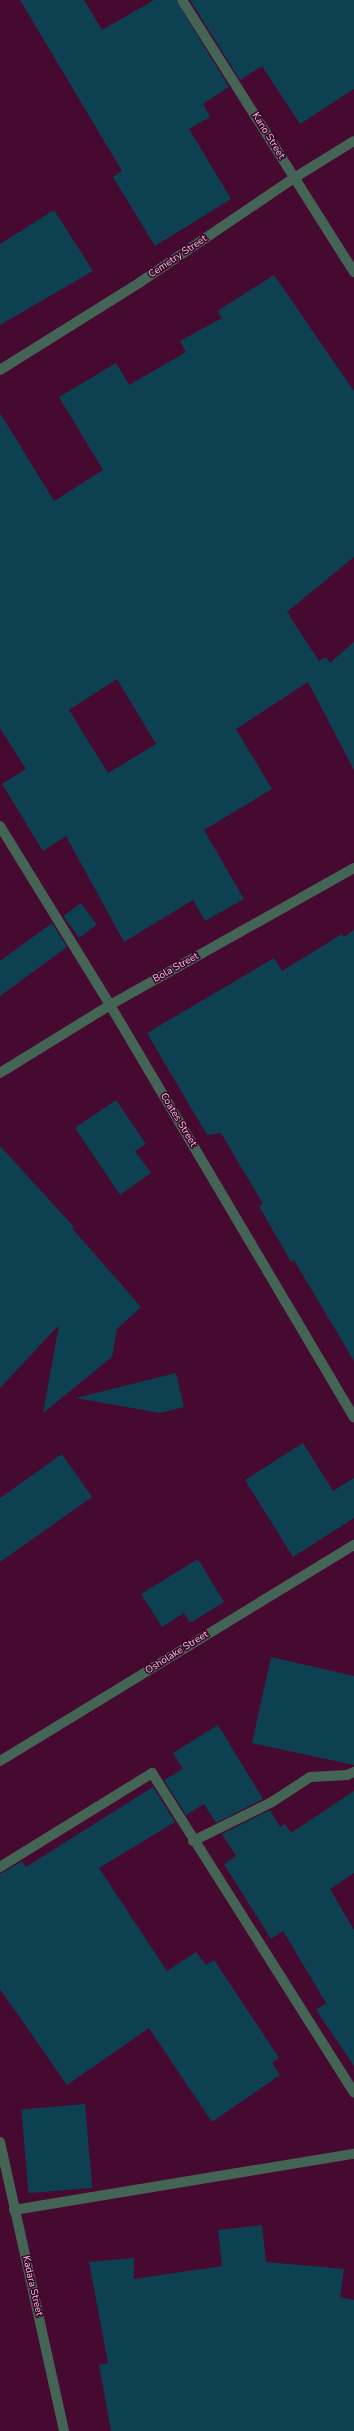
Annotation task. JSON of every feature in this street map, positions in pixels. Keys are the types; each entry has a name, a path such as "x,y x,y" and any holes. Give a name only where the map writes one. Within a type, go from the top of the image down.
{"street":[{"name":"Kano Street","path":"182,0 354,272"},
{"name":"Cemetry Street","path":"0,370 139,283 294,178 354,141"},
{"name":"Coates Street","path":"0,826 110,1005 354,1417"},
{"name":"Bola Street","path":"0,1073 110,1005 354,868"},
{"name":"Osholake Street","path":"0,1762 354,1545"},
{"path":"193,1841 272,1802 310,1777 347,1775 354,1772"},
{"path":"0,1867 152,1773 193,1841 354,2093"},
{"name":"Kadara Street","path":"0,2142 64,2431"},
{"path":"14,2210 354,2154"}],"building":[{"path":"20,0 84,0 102,30 154,0 176,0 229,87 203,104 210,117 189,129 231,199 155,246 113,177 122,171"},
{"path":"190,0 354,0 354,89 300,124 262,66 240,80"},
{"path":"54,210 93,271 0,325 0,244"},
{"path":"274,275 354,391 354,557 287,612 319,661 326,657 330,663 354,642 354,770 308,682 236,729 272,789 204,830 244,899 205,921 193,900 124,942 66,836 43,851 2,784 26,769 0,728 0,413 54,501 103,470 59,397 116,363 129,385 186,352 180,341 222,318 217,311","holes":["117,679 156,744 108,773 69,710"]},
{"path":"81,903 97,925 79,938 63,916"},
{"path":"52,923 67,947 0,996 0,961"},
{"path":"354,930 354,1361 294,1260 291,1262 259,1206 263,1204 221,1133 207,1135 147,1033 274,958 282,971 342,934 344,937"},
{"path":"116,1100 146,1144 135,1151 151,1173 120,1195 75,1128"},
{"path":"0,1146 74,1227 72,1228 141,1307 117,1329 112,1357 43,1413 59,1325 0,1388"},
{"path":"176,1373 184,1407 160,1413 76,1398"},
{"path":"303,1443 333,1491 354,1478 354,1518 293,1557 245,1480"},
{"path":"62,1454 92,1497 0,1562 0,1498"},
{"path":"198,1559 224,1602 190,1623 184,1613 162,1627 141,1594"},
{"path":"271,1657 354,1676 354,1765 252,1743"},
{"path":"218,1725 263,1799 216,1823 204,1804 186,1815 164,1780 183,1769 173,1753"},
{"path":"153,1787 175,1822 99,1868 167,1971 196,1952 206,1965 214,1960 279,2058 272,2063 280,2075 212,2122 149,2028 67,2085 0,1989 0,1874 22,1861 26,1867"},
{"path":"354,1791 354,1873 330,1889 354,1930 354,2066 316,2010 326,2003 283,1931 271,1939 224,1864 236,1856 222,1834 270,1810 280,1827 285,1824 291,1833"},
{"path":"85,2104 92,2188 29,2193 21,2110"},
{"path":"262,2225 266,2262 344,2269 340,2297 354,2300 354,2431 111,2431 99,2365 108,2363 89,2262 134,2258 134,2279 222,2266 218,2230"}]}
